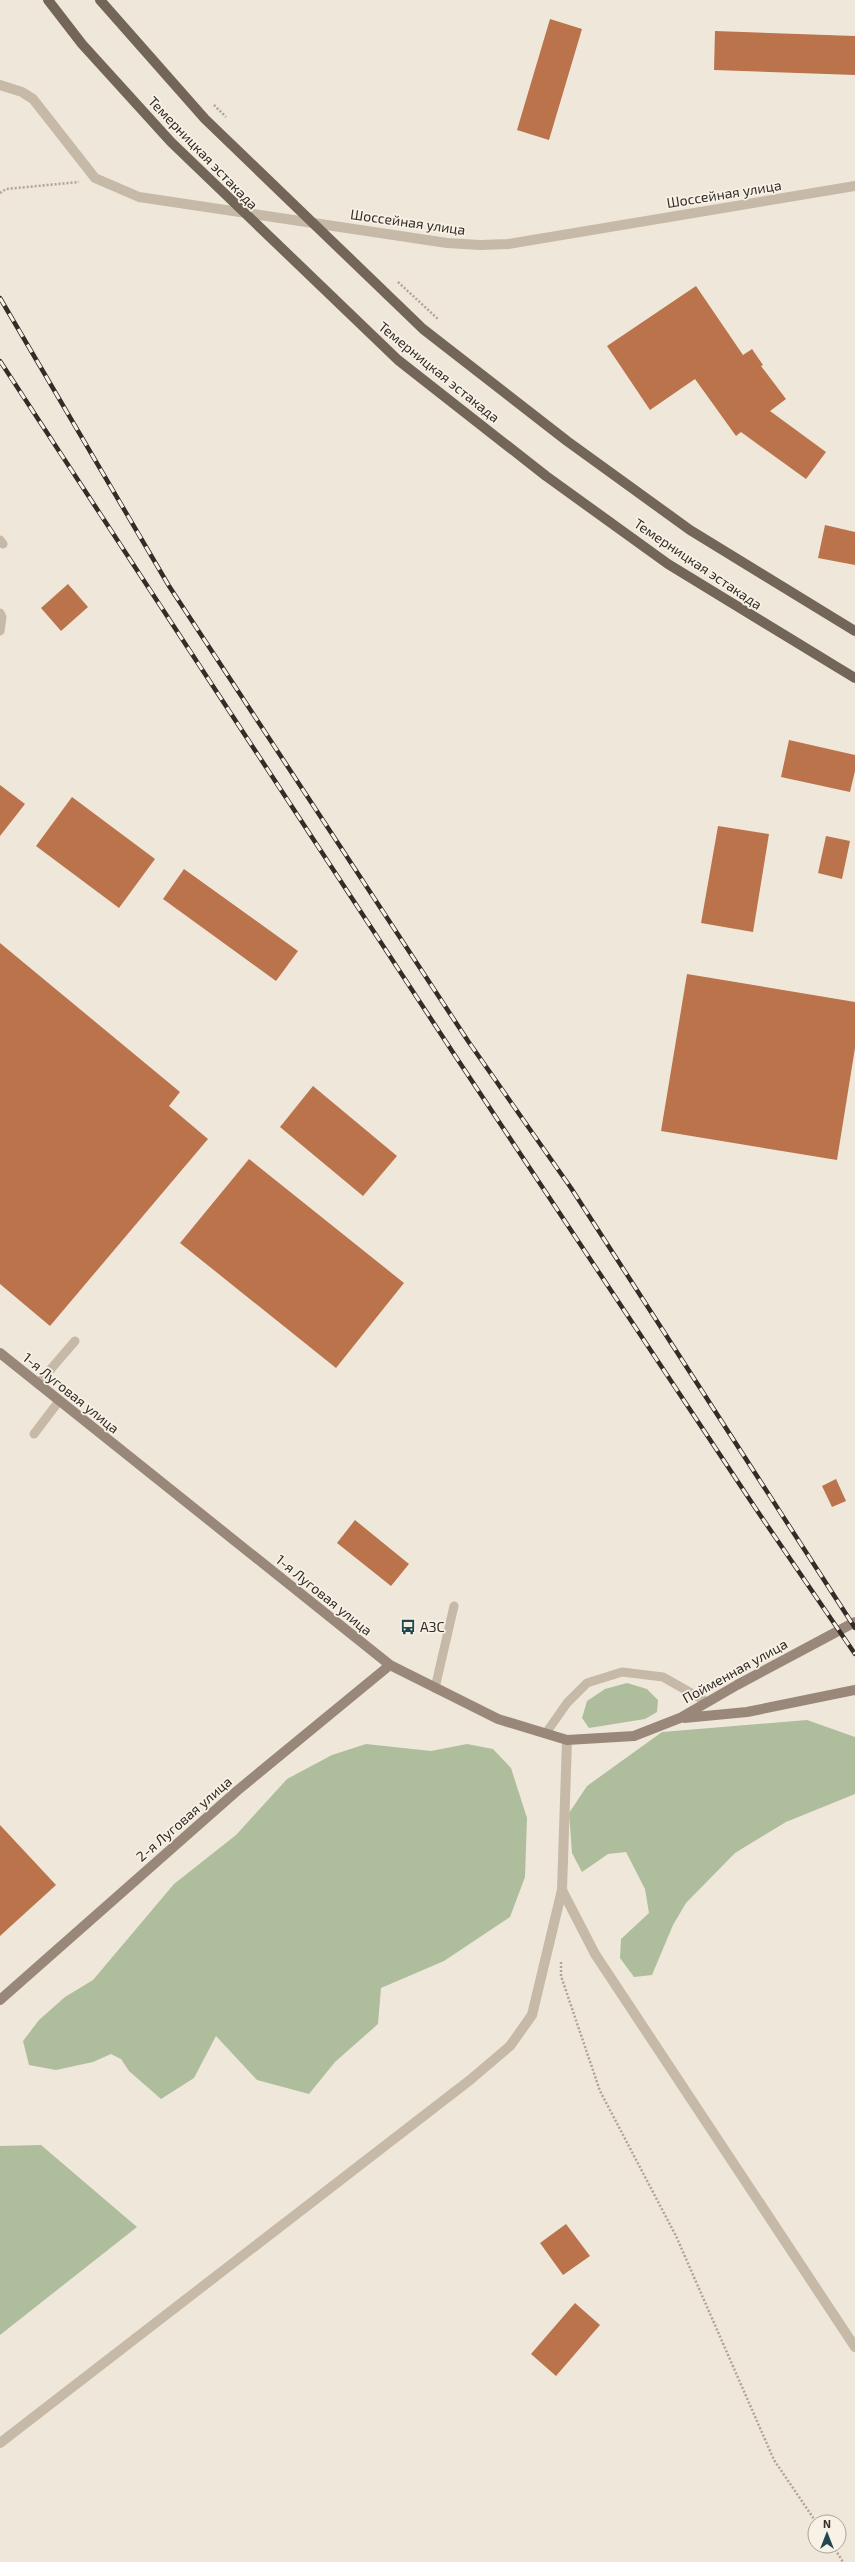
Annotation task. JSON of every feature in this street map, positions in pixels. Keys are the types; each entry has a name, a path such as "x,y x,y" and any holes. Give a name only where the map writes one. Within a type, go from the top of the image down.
{"main road":[{"name":"Темерницкая эстакада","path":"48,0 82,44 171,142 398,360 546,476 668,564 855,678"},
{"name":"Темерницкая эстакада","path":"100,0 205,120 423,329 567,441 690,530 855,631"},
{"name":"1-я Луговая улица","path":"0,1353 390,1665 498,1719 567,1740 634,1736 680,1718"},
{"name":"Пойменная улица","path":"680,1718 855,1622"},
{"name":"2-я Луговая улица","path":"0,2000 238,1790 390,1665"},
{"name":"Пойменная улица","path":"680,1718 747,1712 855,1690"}],"street":[{"name":"Шоссейная улица","path":"0,85 22,92 33,99 95,178 139,197 448,243 480,245 508,244 855,186"},
{"path":"0,2443 470,2080 510,2046 532,2015 562,1890 567,1740"},
{"path":"562,1890 595,1954 855,2347"}],"lane":[{"path":"0,613 2,626 0,631"},
{"path":"38,1384 75,1341"},
{"path":"34,1434 59,1401"},
{"path":"435,1688 454,1606"},
{"path":"546,1734 567,1703 587,1682 622,1672 663,1677 707,1702"}],"path":[{"path":"210,99 231,122"},
{"path":"0,193 6,189 64,185 95,178"},
{"path":"393,277 444,324"},
{"path":"561,1960 561,1976 600,2091 676,2236 774,2460 811,2514"}],"green space":[{"path":"627,1683 647,1689 658,1700 657,1712 645,1719 589,1728 582,1718 587,1701 605,1689"},
{"path":"807,1720 855,1737 855,1794 786,1822 735,1853 686,1903 673,1925 652,1975 634,1977 620,1958 621,1939 649,1913 645,1889 626,1852 608,1854 582,1872 572,1853 569,1813 587,1786 662,1732"},
{"path":"366,1744 431,1751 467,1744 493,1749 511,1768 527,1818 525,1877 510,1917 444,1961 381,1988 378,2024 335,2062 309,2094 257,2080 216,2036 194,2078 161,2099 129,2071 121,2059 111,2054 93,2062 56,2070 29,2065 23,2041 39,2020 65,1997 93,1980 174,1884 236,1835 287,1779 332,1755"},
{"path":"41,2145 137,2227 0,2335 0,2146"}],"building":[{"path":"550,19 582,29 549,140 517,130"},
{"path":"715,31 855,36 855,75 714,70"},
{"path":"696,286 743,355 752,349 763,365 761,366 786,399 770,411 826,452 806,479 741,432 736,436 695,379 650,410 607,346"},
{"path":"825,525 855,532 855,565 818,558"},
{"path":"68,584 88,607 61,631 41,608"},
{"path":"789,740 855,755 855,771 850,792 781,777"},
{"path":"0,785 25,804 0,836"},
{"path":"72,797 155,859 119,908 36,846"},
{"path":"718,826 769,834 753,932 701,923"},
{"path":"826,836 850,841 842,879 818,873"},
{"path":"184,869 298,951 276,981 163,899"},
{"path":"0,943 180,1092 169,1106 208,1139 50,1326 0,1284"},
{"path":"687,974 855,1002 855,1048 837,1160 661,1131"},
{"path":"313,1086 397,1156 363,1196 280,1127"},
{"path":"249,1159 404,1283 336,1368 180,1243"},
{"path":"836,1479 846,1501 832,1507 822,1486"},
{"path":"355,1520 409,1564 391,1586 337,1543"},
{"path":"0,1825 56,1885 0,1936"},
{"path":"566,2224 590,2256 563,2275 540,2243"},
{"path":"575,2303 600,2325 556,2376 531,2354"}],"railway":[{"path":"0,298 169,586 468,1041 571,1188 855,1628"},
{"path":"0,361 452,1051 754,1506 855,1654"}],"place":[{"name":"АЗС","path":"408,1627"}]}
